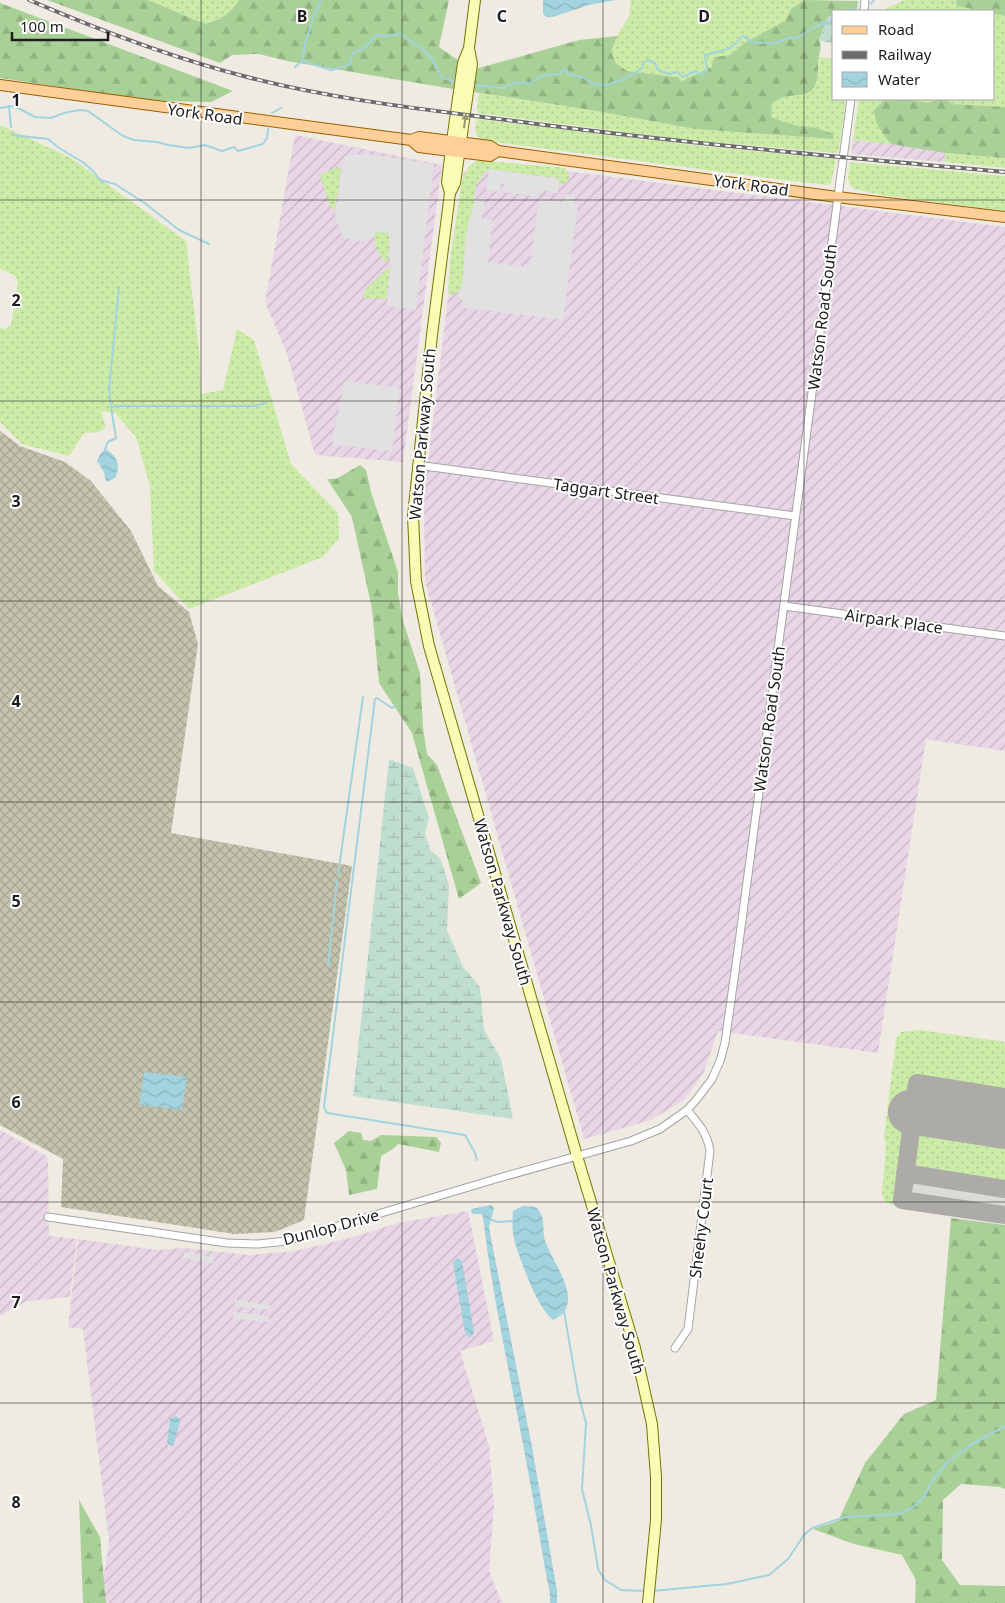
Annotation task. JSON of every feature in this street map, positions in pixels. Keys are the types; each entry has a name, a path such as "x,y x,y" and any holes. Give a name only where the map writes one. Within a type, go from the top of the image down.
{"main road":[{"name":"Watson Parkway South","path":"476,0 469,48 472,64 466,73 456,147 455,183 450,193 417,465 413,516 416,580 428,646 635,1348 652,1424 656,1477 656,1520 649,1595"},
{"name":"York Road","path":"0,85 410,140 420,137 490,156 498,152 1005,217"}],"street":[{"name":"Watson Road South","path":"577,1156 631,1141 660,1129 687,1110 712,1079 725,1043 851,100"},
{"name":"Taggart Street","path":"417,465 796,516"},
{"name":"Airpark Place","path":"784,606 1005,636"},
{"name":"Sheehy Court","path":"675,1348 688,1329 710,1151 708,1138 701,1126 687,1110"},
{"name":"Dunlop Drive","path":"48,1217 169,1236 227,1243 258,1244 300,1238 577,1156"}],"shaded area":[{"path":"295,135 442,165 403,462 315,455 286,351 265,302"},
{"path":"853,140 945,153 945,162 851,154"},
{"path":"365,154 434,164 416,310 387,306 390,269 389,233 376,232 367,242 343,238 335,216 344,156"},
{"path":"480,160 1005,227 1005,751 926,739 878,1053 718,1031 704,1072 684,1100 651,1120 584,1139 425,581 424,494 463,174"},
{"path":"489,169 558,179 558,193 539,190 538,197 503,192 504,184 501,184 500,192 486,190"},
{"path":"566,194 575,195 574,204 578,204 563,320 466,308 457,292 461,288 466,235 469,217 472,215 474,199 485,200 482,219 493,220 488,262 530,267 539,199 562,202"},
{"path":"345,381 400,388 392,451 333,445"},
{"path":"0,431 20,446 65,462 91,481 131,531 158,586 189,612 198,644 171,833 352,866 304,1220 275,1232 234,1234 61,1207 63,1159 0,1125"},
{"path":"919,1030 1005,1042 1005,1221 896,1205"},
{"path":"0,1130 48,1157 49,1236 77,1239 70,1297 27,1301 0,1316"},
{"path":"468,1211 494,1341 460,1351 489,1446 494,1506 489,1571 502,1603 100,1603 109,1541 83,1329 68,1327 78,1239 158,1250 184,1248 249,1255 295,1251 350,1238 398,1223"},
{"path":"184,1252 214,1257 213,1263 183,1258"},
{"path":"235,1300 270,1305 270,1310 235,1306"},
{"path":"234,1312 269,1316 268,1322 233,1318"}],"green space":[{"path":"47,0 148,0 205,24 225,15 239,0 449,0 439,47 472,70 579,40 617,36 611,52 616,63 627,71 676,77 682,81 712,67 714,57 730,55 744,43 785,21 791,9 804,0 858,1 856,10 832,10 832,16 828,17 819,40 820,48 815,87 810,92 788,96 772,104 771,117 794,125 818,128 833,134 833,139 695,129 597,111 287,61 259,54 232,55 220,63"},
{"path":"148,0 239,0 225,15 205,24"},
{"path":"631,0 804,0 791,9 785,21 744,43 730,55 714,57 713,67 682,81 675,77 627,71 616,63 611,52 617,36 629,16"},
{"path":"904,0 956,0 958,6 977,10 884,10"},
{"path":"956,0 1005,0 1005,16 995,14 995,10 977,10 957,6"},
{"path":"0,3 233,91 211,102 153,101 0,78"},
{"path":"995,14 1005,16 1005,107 952,104 946,100 995,100"},
{"path":"832,16 832,43 819,40 828,17"},
{"path":"819,57 832,59 832,100 846,100 839,148 836,153 679,139 478,113 479,93 597,111 695,129 833,139 833,134 818,128 794,125 771,117 772,104 780,98 805,94 816,85"},
{"path":"859,100 904,100 880,130 891,144 853,140"},
{"path":"911,100 936,100 928,103"},
{"path":"911,100 928,103 936,100 946,100 952,104 1005,107 1005,158 945,153 891,144 876,120 874,110 883,101"},
{"path":"477,119 701,146 836,159 829,185 775,179 480,140 476,130"},
{"path":"0,125 71,158 186,241 200,361 201,394 223,390 237,329 254,340 291,464 338,513 339,538 323,557 189,609 154,571 150,486 136,437 115,413 101,411 106,428 98,432 84,433 69,456 22,444 0,422 0,328 6,329 11,325 18,284 16,276 0,269"},
{"path":"945,153 1005,158 1005,168 945,162"},
{"path":"478,160 565,168 570,176 566,183 558,184 558,178 490,169 489,171 484,171 483,176 476,184 472,215 466,235 461,288 453,295 448,294 450,260 462,181 469,166"},
{"path":"850,162 1005,176 1005,211 881,195 854,189 850,185 848,177"},
{"path":"337,167 341,170 335,210 330,206 320,175"},
{"path":"374,233 389,233 390,235 388,260 386,262 377,249"},
{"path":"388,268 390,269 386,299 365,298 363,295 366,289"},
{"path":"360,465 366,470 371,492 398,572 398,593 403,621 420,673 423,727 427,754 437,765 481,883 459,899 412,733 379,683 372,609 352,517 327,479 336,479"},
{"path":"389,759 413,768 429,818 425,834 431,851 440,858 449,885 447,930 463,967 480,987 484,1030 501,1059 513,1119 353,1096"},
{"path":"919,1030 1005,1042 1005,1186 903,1171 899,1205 889,1204 885,1201 882,1193 886,1145 884,1137 896,1039 901,1032"},
{"path":"349,1131 361,1133 363,1140 371,1141 381,1135 436,1137 441,1143 439,1152 398,1144 381,1156 377,1189 349,1195 346,1170 334,1143"},
{"path":"951,1218 1005,1225 1005,1489 961,1484 943,1500 942,1560 960,1585 1005,1586 1005,1603 915,1603 916,1580 902,1555 854,1544 813,1529 838,1521 865,1463 904,1414 936,1400"},
{"path":"79,1500 100,1537 106,1603 83,1603"}],"water":[{"path":"543,0 616,0 589,5 553,17 547,17 543,14"},
{"path":"105,449 113,455 118,465 115,478 107,482 104,472 97,461"},
{"path":"144,1072 187,1077 182,1110 139,1105"},
{"path":"491,1205 494,1208 489,1228 532,1447 557,1591 557,1603 550,1603 531,1487 492,1281 483,1217 481,1214 473,1214 471,1212 472,1209"},
{"path":"523,1206 536,1207 542,1215 546,1243 561,1273 568,1295 567,1305 563,1313 553,1320 535,1295 515,1243 513,1211"},
{"path":"459,1258 462,1261 474,1332 469,1337 465,1332 453,1263"},
{"path":"176,1416 180,1421 172,1446 167,1442 170,1419"}],"waterway":[{"path":"302,61 309,30 321,0"},
{"path":"871,4 874,0"},
{"path":"851,10 857,8"},
{"path":"474,85 504,88 515,82 530,84 539,77 559,74 565,69 569,74 580,76 601,85 620,80 632,74 642,68 643,63 648,60 655,63 658,70 669,74 678,72 682,77 696,71 702,75 707,70 705,55 730,48 742,36 755,43 768,42 773,44 789,38 797,38 832,20"},
{"path":"295,67 302,61 331,70 349,65 353,53 363,49 375,37 379,35 400,34 425,51 433,60 443,78 457,82"},
{"path":"9,106 11,127"},
{"path":"0,108 14,106 35,117 51,118 79,110 88,111 123,136 134,140 189,148 205,145 222,151 234,147 238,151 263,144 267,138 268,129"},
{"path":"272,113 281,108"},
{"path":"12,135 48,139 84,163 100,180 115,184 146,204 179,230 209,244"},
{"path":"111,407 109,390 119,287"},
{"path":"105,449 108,442 116,438 111,407 253,406 266,403"},
{"path":"338,875 363,697"},
{"path":"395,706 392,708 377,698 375,699 324,1107 327,1113 465,1135 477,1160"},
{"path":"328,966 337,881"},
{"path":"490,1219 497,1222 513,1221"},
{"path":"564,1311 578,1393 586,1423 582,1489 591,1525 598,1569 605,1580 621,1590 645,1591"},
{"path":"652,1591 727,1584 769,1575 788,1559 804,1535 812,1528 845,1517 900,1514 913,1507 924,1497 932,1481 948,1462 972,1444 1005,1426"}],"taxiway":[{"path":"1005,1097 917,1083 902,1200 1005,1215"},
{"path":"905,1173 1005,1189"}],"runway":[{"path":"910,1112 1005,1127"}],"railway":[{"path":"29,0 83,23 194,62 251,78 357,100 654,138 1005,172"}]}
